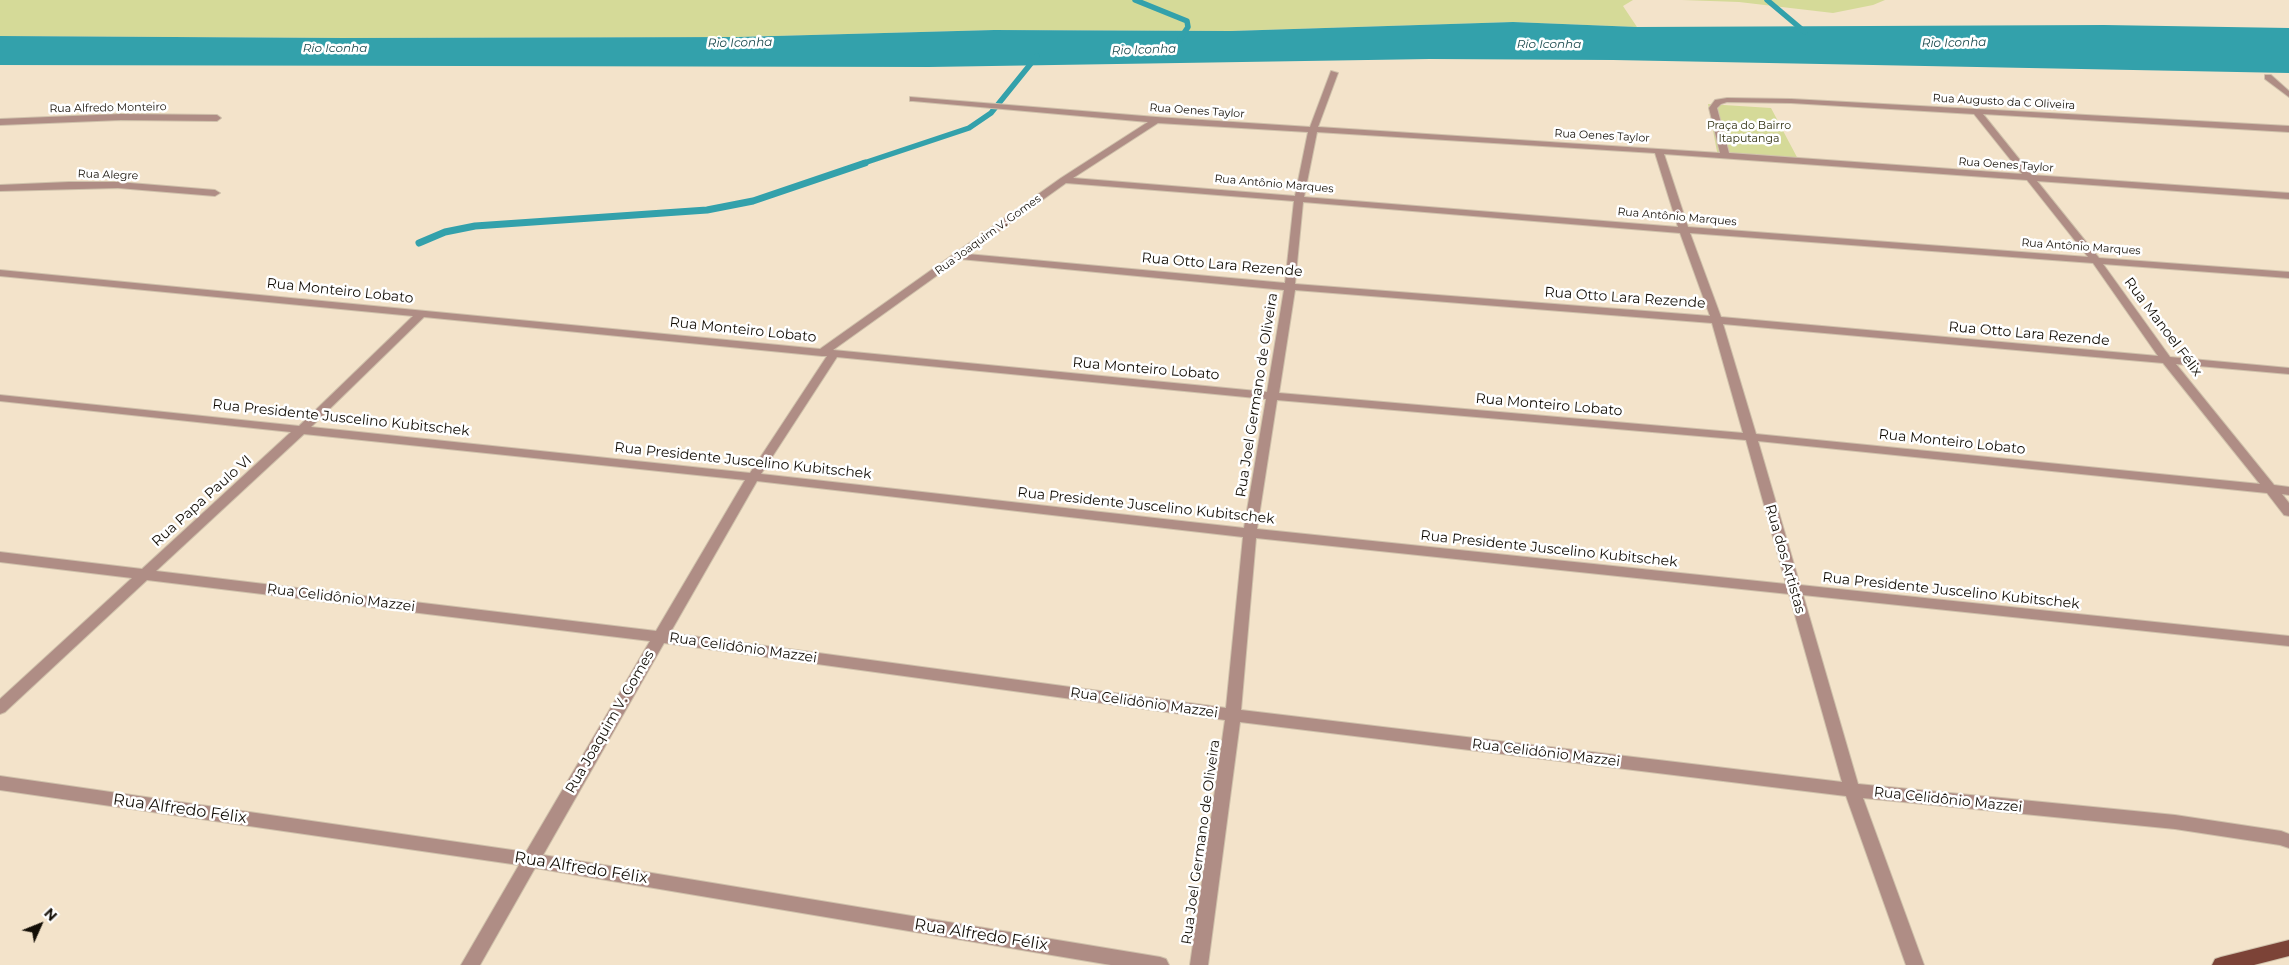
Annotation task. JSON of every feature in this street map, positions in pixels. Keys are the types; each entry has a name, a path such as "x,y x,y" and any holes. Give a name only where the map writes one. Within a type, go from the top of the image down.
{"main road":[{"path":"2221,965 2289,948"}],"street":[{"name":"Rua Joel Germano de Oliveira","path":"1199,965 1233,715 1250,533 1290,287 1299,199 1313,130 1334,73"},
{"path":"2268,77 2289,94"},
{"name":"Rua Oenes Taylor","path":"913,98 1156,120 1659,151 2289,196"},
{"name":"Rua Augusto da C Oliveira","path":"1725,156 1713,108 1718,102 1745,100 2289,129"},
{"name":"Rua Manoel Félix","path":"1977,112 2096,261 2168,362 2289,512"},
{"name":"Rua Alfredo Monteiro","path":"0,122 121,117 217,118"},
{"name":"Rua Joaquim V. Gomes","path":"470,965 752,477 828,354 958,256 1064,180 1156,120"},
{"name":"Rua dos Artistas","path":"1659,151 1684,230 1717,320 1852,790 1915,965"},
{"name":"Rua Antônio Marques","path":"1064,180 1684,230 2289,275"},
{"name":"Rua Alegre","path":"0,188 69,185 118,186 215,193"},
{"name":"Rua Otto Lara Rezende","path":"958,256 1290,287 1717,320 2168,362 2289,371"},
{"name":"Rua Monteiro Lobato","path":"0,272 828,354 1273,396 1750,437 2289,491"},
{"name":"Rua Papa Paulo VI","path":"0,708 302,429 421,314"},
{"name":"Rua Presidente Juscelino Kubitschek","path":"0,398 752,477 1250,533 2289,641"},
{"name":"Rua Celidônio Mazzei","path":"0,557 660,637 1233,715 1852,790 2175,822 2281,838 2289,841"},
{"name":"Rua Alfredo Félix","path":"0,783 531,860 1160,965"}],"green space":[{"path":"0,0 1633,0 1623,6 1637,27 1513,22 1231,31 994,30 738,37 345,38 0,36"},
{"path":"1682,0 1885,0 1873,5 1833,13 1739,2"},
{"name":"Praça do Bairro Itaputanga","path":"1708,104 1771,108 1799,161 1718,157"}],"water":[{"name":"Rio Iconha","path":"1513,22 1637,27 2104,25 2289,28 2289,73 1613,60 1430,59 929,67 0,65 0,36 345,38 738,37 994,30 1231,31"}],"waterway":[{"name":"Rio Iconha","path":"1135,0 1187,21 1188,27 1180,39"},
{"path":"1767,0 1805,32"},
{"path":"861,164 969,128 991,113 1037,56"},
{"path":"419,243 445,232 475,226 707,210 753,201 865,163"}]}
